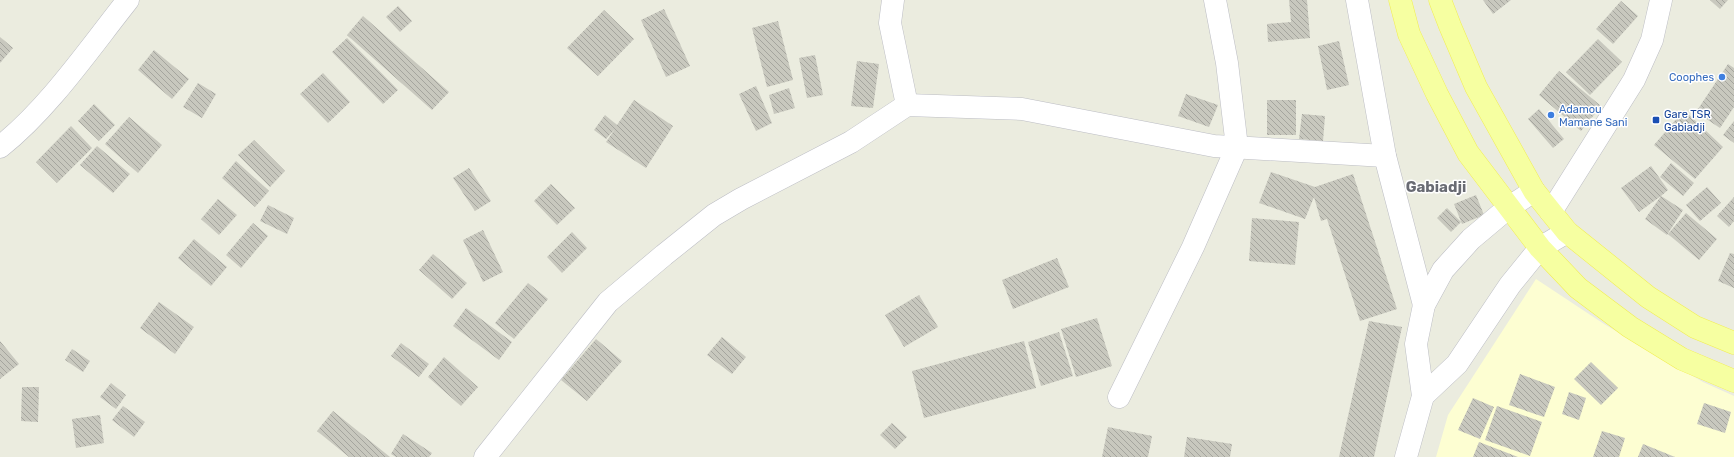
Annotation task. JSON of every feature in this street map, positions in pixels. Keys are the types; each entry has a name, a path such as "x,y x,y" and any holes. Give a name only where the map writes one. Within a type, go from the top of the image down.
{"main road":[{"path":"1400,0 1409,34 1437,94 1468,153 1508,208 1540,248 1578,288 1630,327 1682,359 1734,381"},
{"path":"1440,0 1476,87 1534,190 1567,232 1648,297 1695,327 1734,343"}],"street":[{"path":"0,147 40,111 128,0"},
{"path":"893,0 890,23 907,105"},
{"path":"1119,397 1193,248 1237,147 1227,63 1215,0"},
{"path":"1357,0 1385,156 1424,305"},
{"path":"1551,212 1634,80 1652,40 1661,0"},
{"path":"484,457 608,302 664,255 714,215 851,142 907,105 1022,109 1214,146 1385,156"},
{"path":"1406,457 1424,396 1416,344 1424,305 1443,270 1471,239 1508,208 1534,190"},
{"path":"1424,396 1457,364 1510,285 1540,248 1567,232"}],"shaded area":[{"path":"1536,279 1604,324 1703,382 1734,396 1734,457 1436,457 1448,415"}],"building":[{"path":"1289,0 1307,0 1310,38 1268,42 1267,24 1291,22"},
{"path":"1483,0 1511,0 1493,14"},
{"path":"1710,0 1728,0 1720,9"},
{"path":"1621,1 1638,16 1613,44 1596,29"},
{"path":"398,6 412,21 400,32 386,17"},
{"path":"664,9 690,66 666,77 641,20"},
{"path":"604,10 634,39 598,76 567,48"},
{"path":"363,16 449,92 432,110 347,35"},
{"path":"778,21 793,80 767,87 752,28"},
{"path":"0,37 13,48 0,63"},
{"path":"347,38 398,90 383,104 332,52"},
{"path":"1598,39 1622,62 1590,95 1566,72"},
{"path":"1339,41 1349,85 1327,90 1318,46"},
{"path":"154,50 189,79 172,99 138,70"},
{"path":"815,55 823,95 807,98 799,58"},
{"path":"857,61 879,64 873,108 851,106"},
{"path":"1728,64 1734,68 1734,107 1720,128 1696,112"},
{"path":"1559,71 1601,106 1581,131 1539,95"},
{"path":"323,73 350,102 328,123 300,94"},
{"path":"198,83 216,94 202,118 183,107"},
{"path":"756,86 772,123 756,131 739,94"},
{"path":"789,88 795,108 774,114 769,95"},
{"path":"1186,94 1218,105 1209,127 1178,116"},
{"path":"634,100 673,126 646,168 606,142 615,129 606,139 594,130 605,115 617,125"},
{"path":"1267,100 1296,100 1296,135 1267,135"},
{"path":"94,104 115,125 99,141 78,121"},
{"path":"1539,109 1564,139 1553,148 1528,119"},
{"path":"1684,110 1723,147 1695,179 1654,145"},
{"path":"1302,114 1325,116 1323,141 1299,139"},
{"path":"129,117 162,145 138,173 105,144"},
{"path":"1734,121 1734,143 1723,135"},
{"path":"71,126 92,148 57,183 36,162"},
{"path":"254,140 285,171 270,187 238,155"},
{"path":"97,146 130,174 113,193 80,165"},
{"path":"236,161 269,191 255,207 222,178"},
{"path":"1671,163 1694,183 1683,196 1660,177"},
{"path":"1651,166 1668,190 1639,212 1621,188"},
{"path":"469,168 491,201 475,211 453,178"},
{"path":"1271,172 1315,187 1353,174 1397,309 1360,321 1327,219 1321,221 1314,197 1305,219 1259,203"},
{"path":"551,184 575,208 557,225 534,201"},
{"path":"1707,187 1721,203 1700,221 1686,205"},
{"path":"1476,195 1484,215 1462,224 1454,204"},
{"path":"1661,196 1683,210 1667,235 1645,219"},
{"path":"1734,197 1734,221 1729,227 1717,216"},
{"path":"218,199 237,215 219,235 201,219"},
{"path":"268,205 294,218 287,234 260,221"},
{"path":"1447,208 1461,222 1451,232 1437,218"},
{"path":"1686,213 1717,239 1699,260 1668,234"},
{"path":"1252,218 1299,222 1295,265 1249,261"},
{"path":"253,223 268,236 241,268 226,255"},
{"path":"483,230 503,272 483,282 463,240"},
{"path":"572,232 587,248 562,273 547,257"},
{"path":"194,239 227,267 211,286 178,258"},
{"path":"1730,253 1734,254 1734,288 1718,281"},
{"path":"433,254 467,283 452,299 419,270"},
{"path":"1057,258 1069,287 1013,309 1002,280"},
{"path":"528,283 548,299 514,339 495,323"},
{"path":"919,295 938,327 904,347 885,315"},
{"path":"159,302 194,327 175,354 140,328"},
{"path":"466,308 512,342 499,360 453,326"},
{"path":"1097,318 1112,366 1076,377 1061,329"},
{"path":"1369,321 1402,327 1374,457 1339,457"},
{"path":"1059,332 1073,376 1041,386 1028,342"},
{"path":"722,337 746,357 732,374 707,355"},
{"path":"596,339 622,361 587,401 561,380"},
{"path":"0,341 19,364 0,379"},
{"path":"1024,341 1036,388 924,418 912,371"},
{"path":"401,343 429,364 419,377 391,356"},
{"path":"72,349 90,361 83,372 65,360"},
{"path":"444,357 478,387 461,406 428,377"},
{"path":"1591,362 1618,388 1601,405 1574,379"},
{"path":"1520,374 1555,387 1544,417 1509,405"},
{"path":"111,383 126,395 116,409 100,397"},
{"path":"22,387 39,387 38,422 21,421"},
{"path":"1569,392 1586,398 1579,420 1562,414"},
{"path":"1473,398 1494,407 1480,439 1458,430"},
{"path":"1704,403 1731,412 1725,433 1697,424"},
{"path":"123,406 145,422 134,437 112,420"},
{"path":"1497,406 1542,422 1530,456 1485,440"},
{"path":"333,411 390,457 349,457 317,431"},
{"path":"100,415 104,443 76,448 72,419"},
{"path":"892,423 907,437 895,449 880,435"},
{"path":"1108,427 1152,436 1148,457 1102,457"},
{"path":"1602,431 1625,438 1619,457 1593,457"},
{"path":"403,434 432,453 429,457 396,457 391,454"},
{"path":"1187,437 1232,444 1230,457 1184,457"},
{"path":"1479,442 1518,457 1473,457"},
{"path":"1643,444 1675,457 1638,457"}],"place":[{"name":"Coophes","path":"1722,77"},
{"name":"Adamou Mamane Sani","path":"1551,115"},
{"name":"Gare TSR Gabiadji","path":"1656,120"}],"district":[{"name":"Gabiadji","path":"1436,187"}]}
